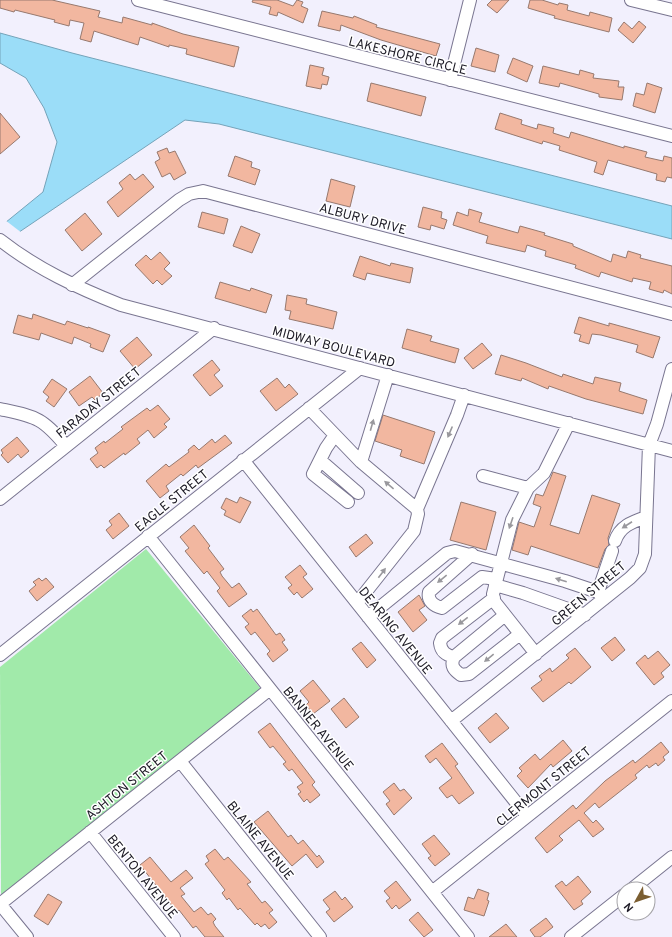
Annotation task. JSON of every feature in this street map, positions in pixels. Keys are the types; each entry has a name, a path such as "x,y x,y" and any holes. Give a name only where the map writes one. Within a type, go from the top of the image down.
{"street":[{"name":"LAKESHORE CIRCLE","path":"138,0 672,136"},
{"path":"450,80 470,0"},
{"path":"631,0 672,10"},
{"name":"ALBURY DRIVE","path":"72,285 180,200 189,194 203,191 672,314"},
{"name":"MIDWAY BOULEVARD","path":"0,240 13,250 72,285 121,305 214,328 672,451"},
{"name":"FARADAY STREET","path":"0,498 214,328"},
{"name":"EAGLE STREET","path":"0,655 360,368"},
{"name":"GREEN STREET","path":"451,721 584,615 601,596 630,578 640,568 645,554 649,445 657,424 672,369"},
{"path":"362,462 388,375"},
{"path":"357,603 414,530 418,514 417,509 464,395"},
{"path":"309,408 362,462 417,509"},
{"path":"0,409 42,421 66,446"},
{"path":"536,654 505,615 494,598 496,582 512,520 528,488 544,473 569,423"},
{"path":"335,435 313,474 348,502"},
{"name":"DEARING AVENUE","path":"243,460 527,816"},
{"path":"320,460 358,493"},
{"path":"483,476 528,488"},
{"path":"368,617 447,553 455,551 501,562 601,596 617,533 626,525 646,517"},
{"name":"BANNER AVENUE","path":"148,536 468,937"},
{"path":"472,554 429,592 428,596 431,602 442,608 482,577 584,615"},
{"path":"454,657 447,656 443,652 440,643 442,638 494,598"},
{"path":"505,615 454,657 452,662 456,672 462,675 469,674 520,634"},
{"name":"ASHTON STREET","path":"0,904 270,689"},
{"name":"CLERMONT STREET","path":"432,892 672,701"},
{"name":"BLAINE AVENUE","path":"180,761 320,937"},
{"name":"BENTON AVENUE","path":"90,832 174,937"},
{"path":"642,881 672,857"},
{"path":"571,937 616,901"},
{"path":"0,904 27,937"}],"green space":[{"path":"146,549 261,689 1,897 0,667"}],"water":[{"path":"0,33 72,53 672,206 672,239 219,124 185,120 0,245 0,227 43,192 57,142 44,108 26,78 0,63"}],"pier":[{"path":"5,220 22,233 0,247 0,225"}],"building":[{"path":"0,0 52,0 100,11 98,17 122,23 123,17 152,25 152,23 183,34 239,47 234,67 186,54 187,49 169,45 169,47 140,37 138,45 94,31 91,42 80,39 84,23 70,20 69,26 54,22 55,20 15,10 14,12 0,8"},
{"path":"253,0 277,0 293,6 297,0 303,2 301,6 308,9 303,23 278,12 277,16 269,14 271,7 252,2"},
{"path":"492,0 509,0 497,13 487,5"},
{"path":"530,0 542,0 558,5 559,3 568,5 567,10 589,16 590,12 612,18 609,32 554,18 555,16 528,8"},
{"path":"322,11 353,18 354,16 377,25 376,27 440,44 436,56 381,40 341,25 340,31 318,26"},
{"path":"639,21 646,27 633,43 618,30 624,22 632,29"},
{"path":"476,48 499,55 495,72 471,66"},
{"path":"513,58 533,66 527,82 507,73"},
{"path":"310,65 324,68 322,75 329,77 327,85 322,84 321,89 306,86"},
{"path":"543,66 579,75 580,70 594,74 593,78 619,81 618,87 624,87 622,100 599,97 599,94 560,83 559,87 539,83"},
{"path":"371,83 426,97 421,116 367,101"},
{"path":"647,83 662,88 655,113 633,106 636,93 644,95"},
{"path":"0,113 20,137 0,154"},
{"path":"500,113 522,120 521,124 537,129 538,124 554,128 553,133 569,138 571,132 624,148 624,146 647,152 645,157 663,161 664,156 672,158 672,178 667,177 665,182 656,180 657,174 608,160 603,175 594,172 597,162 559,150 560,146 543,141 542,144 495,129"},
{"path":"167,148 169,153 175,151 186,173 174,180 170,173 162,177 155,162 160,159 157,152"},
{"path":"235,156 252,162 251,167 260,170 255,185 228,176"},
{"path":"130,174 135,180 143,174 154,187 118,217 107,202 123,189 119,183"},
{"path":"331,179 355,186 350,207 326,201"},
{"path":"423,207 442,212 441,218 447,220 444,229 431,225 430,230 418,227"},
{"path":"469,209 482,213 479,222 518,233 520,226 545,233 544,235 573,244 573,246 611,262 613,254 626,258 628,251 641,255 640,258 672,266 672,294 664,290 663,293 649,289 651,282 633,278 632,282 601,272 599,277 575,268 576,265 545,256 546,251 527,245 525,252 486,243 488,236 453,225 457,212 468,216"},
{"path":"202,212 228,219 224,234 198,227"},
{"path":"85,213 102,234 82,251 65,230"},
{"path":"241,226 260,234 252,253 233,246"},
{"path":"160,252 170,263 164,269 172,276 162,285 157,280 153,284 135,265 146,255 151,260"},
{"path":"360,256 390,266 391,263 413,268 410,283 367,273 365,280 353,276"},
{"path":"220,282 250,291 251,288 272,295 266,313 215,298"},
{"path":"287,295 307,299 306,304 337,312 333,329 289,319 291,311 285,310"},
{"path":"33,314 65,325 67,321 110,335 103,352 90,347 91,344 74,337 72,344 41,333 39,340 13,333 18,315 32,319"},
{"path":"579,317 609,326 609,323 660,337 653,358 636,352 638,345 601,335 592,334 589,344 579,341 581,335 574,333"},
{"path":"407,329 432,336 430,341 459,349 455,363 402,348"},
{"path":"137,337 152,355 135,369 120,351"},
{"path":"482,343 492,355 473,369 464,358"},
{"path":"501,355 562,377 563,374 593,384 595,377 621,383 619,391 647,400 643,414 586,399 549,386 548,389 522,378 521,381 495,374"},
{"path":"212,360 220,370 214,375 223,386 210,396 193,375"},
{"path":"90,376 103,393 95,400 92,397 79,406 69,392"},
{"path":"277,378 285,388 289,384 298,394 276,411 260,391"},
{"path":"52,379 67,389 54,407 46,401 49,397 43,392"},
{"path":"158,405 170,419 164,424 167,427 154,438 148,430 137,439 140,443 125,455 124,453 104,468 101,465 97,468 90,459 98,453 95,448 104,441 105,443 123,429 121,427 147,408 150,411"},
{"path":"383,415 435,432 424,464 400,456 402,450 375,441"},
{"path":"225,435 232,443 198,468 196,465 183,476 181,474 166,486 169,491 160,498 146,481 166,464 169,467 189,452 188,450 194,445 199,450 212,439 215,443"},
{"path":"17,437 29,451 21,458 18,454 8,463 1,455 3,453 1,450"},
{"path":"553,472 566,476 550,525 579,534 592,495 620,504 608,538 609,545 605,549 598,568 531,546 528,555 512,550 519,522 534,527 541,507 533,504 536,494 543,496"},
{"path":"240,497 251,502 240,523 224,515 226,511 221,508 226,498 237,503"},
{"path":"461,502 496,512 486,550 450,540"},
{"path":"119,513 129,526 113,539 106,530 112,525 109,521"},
{"path":"194,525 210,546 208,548 224,569 220,572 222,576 232,588 239,583 247,594 229,607 217,591 220,588 207,571 204,574 185,551 189,548 180,537"},
{"path":"366,534 373,543 356,557 349,547"},
{"path":"300,565 307,574 303,577 313,589 302,598 297,592 294,595 288,588 292,585 285,577"},
{"path":"39,578 42,581 46,578 54,587 37,601 29,591 36,585 33,582"},
{"path":"419,595 425,606 419,610 427,620 413,632 398,612"},
{"path":"251,609 253,612 257,609 276,635 280,633 285,640 282,642 288,650 273,662 267,654 270,651 255,632 251,635 245,627 249,624 242,616"},
{"path":"615,637 625,650 612,661 601,648"},
{"path":"361,642 376,660 367,668 352,649"},
{"path":"575,648 591,667 571,684 569,682 543,702 531,688 542,680 539,676 550,668 552,672 569,658 566,655"},
{"path":"658,651 670,665 661,673 664,677 654,685 636,663 645,655 648,659"},
{"path":"313,680 330,701 313,714 306,705 309,702 300,691"},
{"path":"344,698 359,717 346,728 331,709"},
{"path":"496,713 509,728 490,743 478,728"},
{"path":"270,723 315,782 312,785 320,795 310,803 307,799 304,802 298,794 301,792 297,787 303,783 292,769 289,771 283,764 286,762 273,746 270,748 258,732"},
{"path":"563,740 572,751 553,767 551,764 528,788 517,776 522,771 519,768 535,754 540,760"},
{"path":"661,742 669,752 663,757 665,760 658,766 656,763 649,768 647,765 635,775 637,778 599,808 595,803 584,813 593,823 596,820 604,829 593,837 579,820 559,836 563,840 547,853 535,838 573,805 576,809 605,781 633,760 635,763"},
{"path":"442,743 458,764 455,766 474,793 459,804 452,795 447,798 439,788 452,778 436,758 430,763 425,756"},
{"path":"394,783 400,791 404,789 412,798 394,815 386,804 390,801 383,792"},
{"path":"268,811 288,837 291,835 298,844 303,840 317,857 319,855 324,862 317,868 306,854 292,866 254,822"},
{"path":"434,835 450,854 435,866 428,858 431,856 422,844"},
{"path":"215,849 224,860 228,857 251,882 247,884 262,903 265,901 273,910 269,913 277,922 269,929 265,924 261,927 257,923 255,925 240,908 238,910 229,898 227,900 222,893 225,890 205,864 209,861 206,856"},
{"path":"150,857 171,882 186,870 193,878 180,888 185,894 181,896 194,912 201,907 208,915 211,913 216,919 213,922 215,926 224,937 205,937 196,926 193,928 179,910 177,912 140,865"},
{"path":"578,876 591,892 581,901 583,904 574,910 555,886 562,881 566,886"},
{"path":"396,881 411,900 399,909 396,905 392,909 386,901 390,898 384,891"},
{"path":"478,889 489,893 487,900 489,901 484,916 464,910 468,897 474,899"},
{"path":"335,891 342,900 345,897 353,907 334,922 326,912 330,909 323,900"},
{"path":"48,894 62,902 48,925 34,916"},
{"path":"418,912 433,930 424,937 409,920"},
{"path":"546,918 553,927 540,937 535,937 530,930"},
{"path":"506,924 517,937 489,937"}]}
